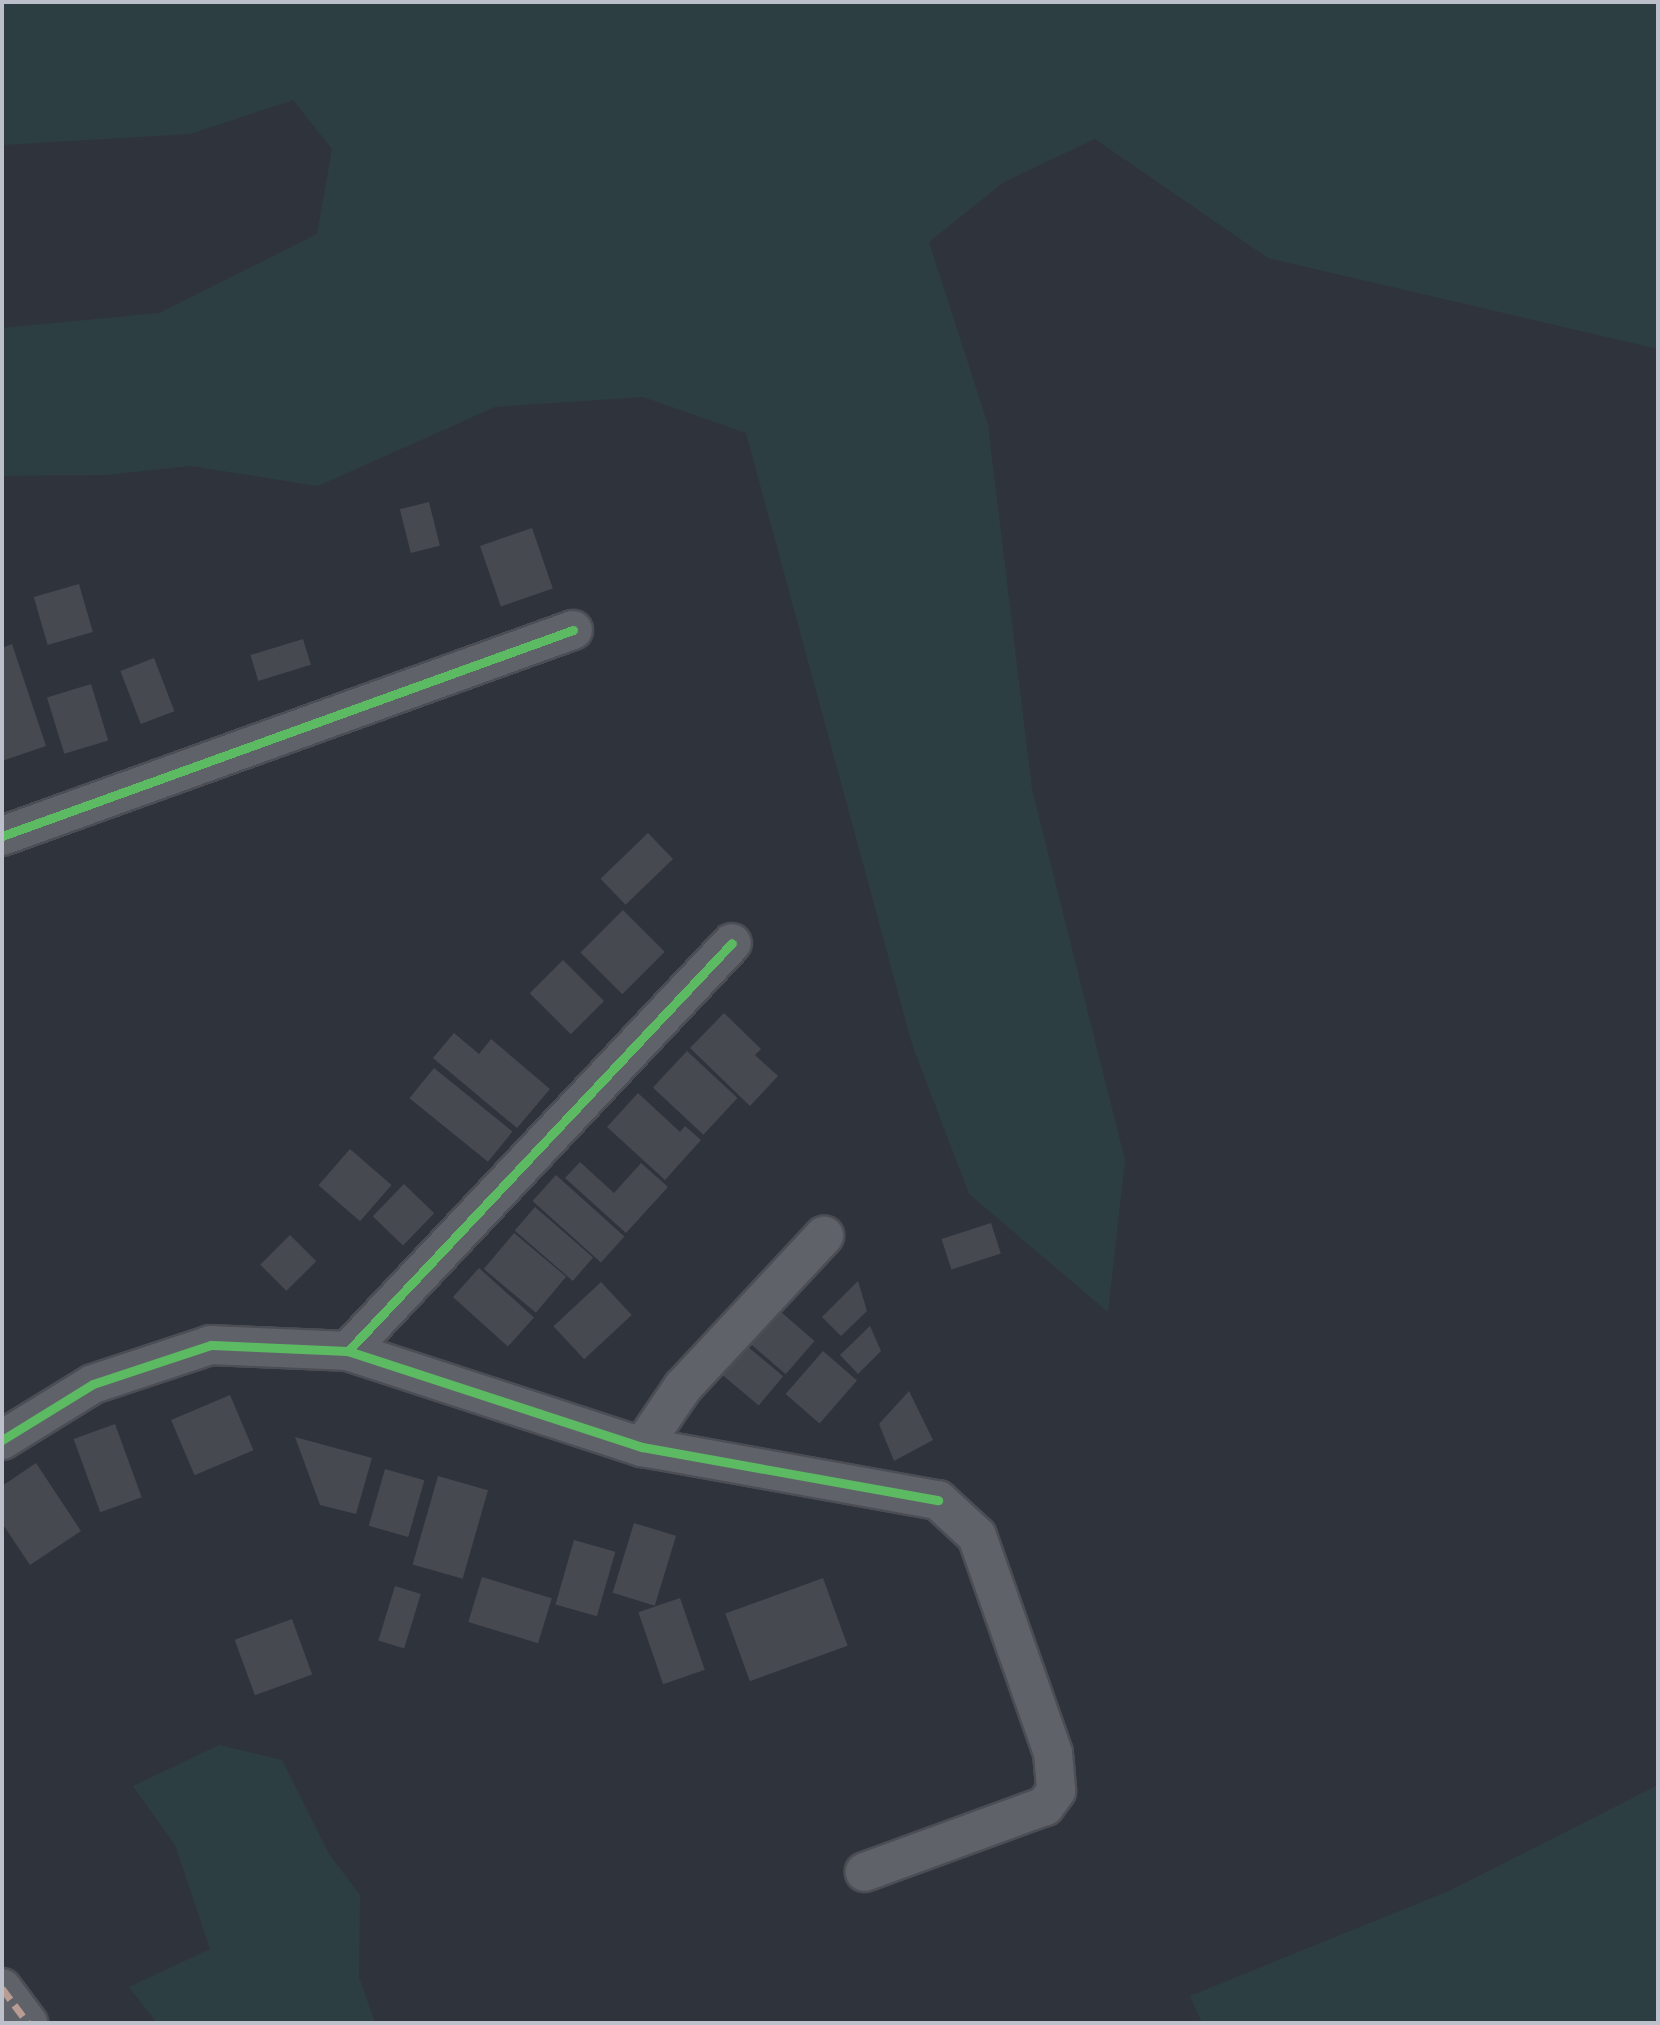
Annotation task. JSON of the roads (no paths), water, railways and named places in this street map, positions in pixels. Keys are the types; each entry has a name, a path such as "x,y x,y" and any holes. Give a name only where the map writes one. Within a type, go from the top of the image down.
{"street":[{"path":"2,836 573,630"},
{"path":"348,1351 732,943"},
{"path":"642,1447 683,1387 824,1236"},
{"path":"2,1440 93,1384 211,1345 348,1351 642,1447 938,1500 977,1536 1053,1753 1056,1791 1045,1806 865,1872"},
{"path":"2,1988 28,2023"}]}
